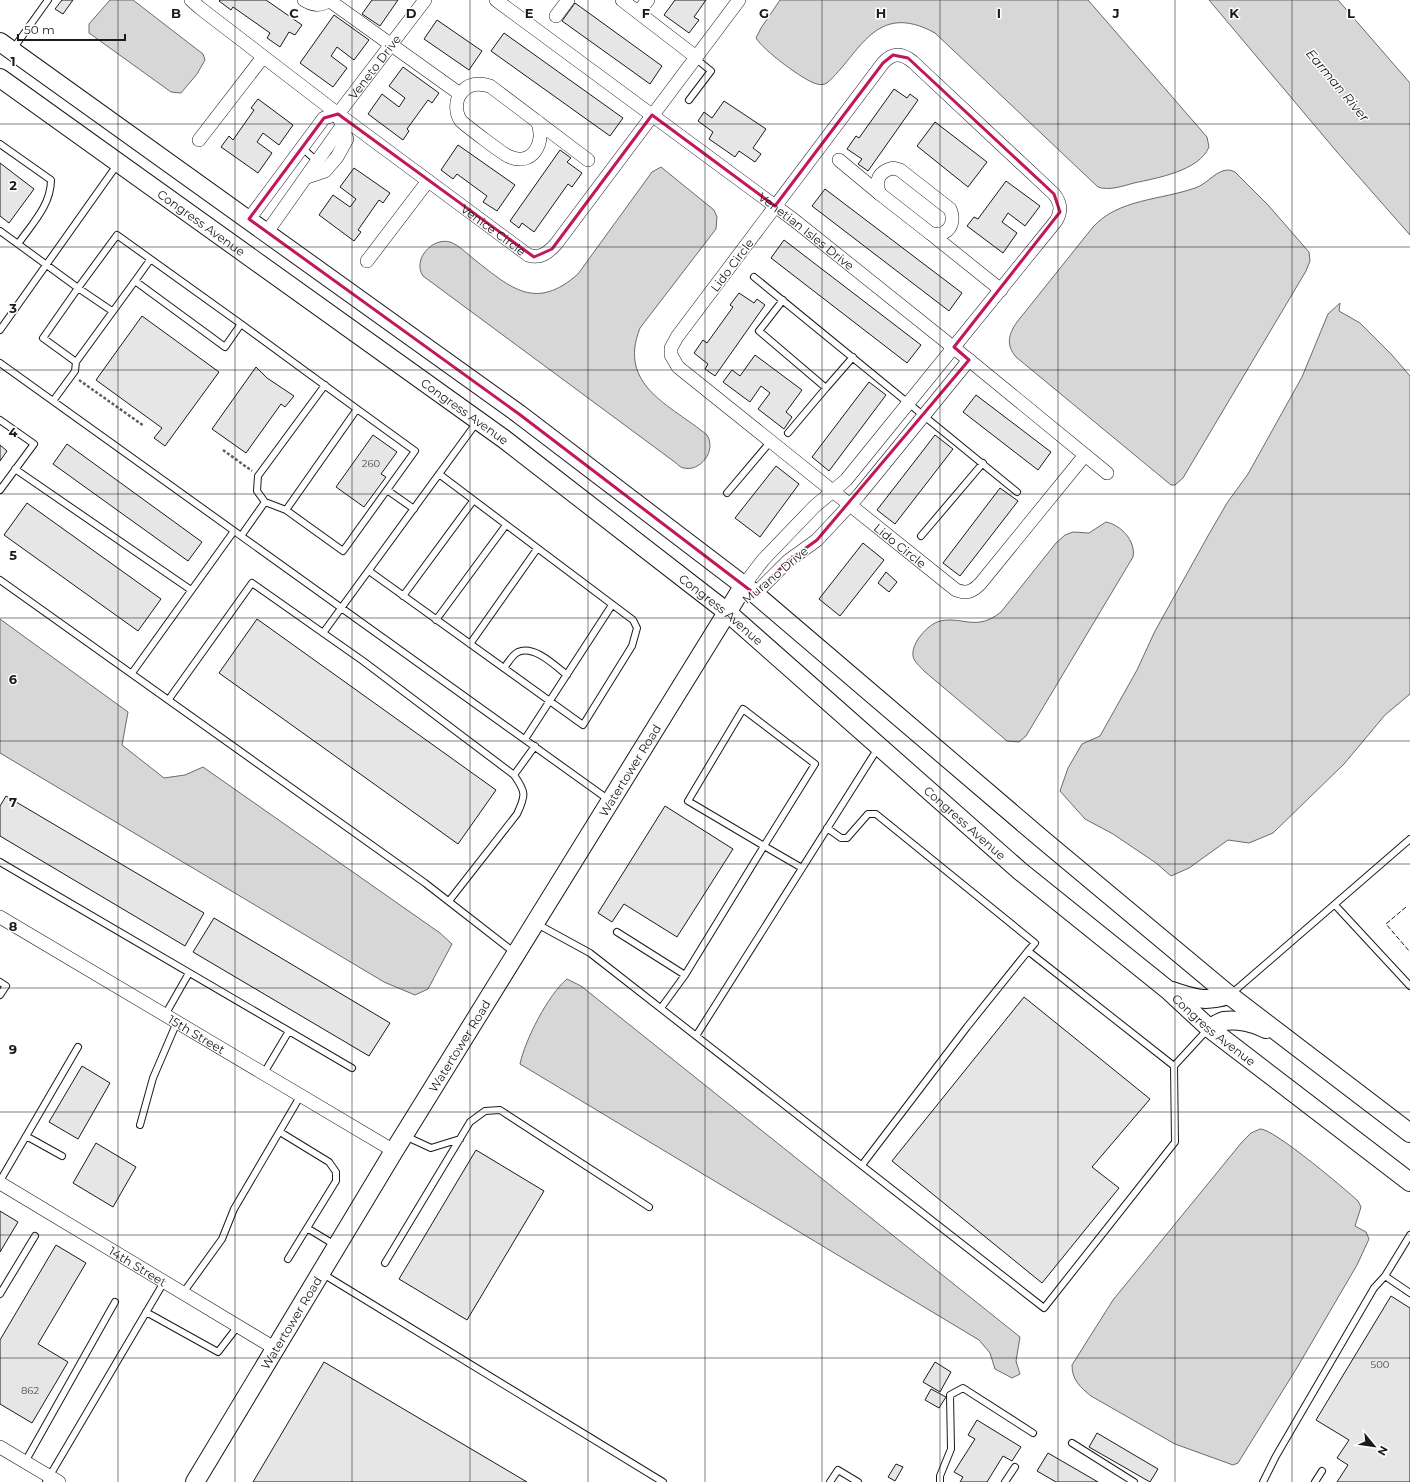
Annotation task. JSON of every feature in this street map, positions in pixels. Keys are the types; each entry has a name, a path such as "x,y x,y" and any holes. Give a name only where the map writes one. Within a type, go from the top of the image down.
{"street":[{"name":"Venice Circle","path":"191,0 340,120 428,181 528,255 540,256 546,254 556,244 739,0"},
{"path":"304,0 313,4 322,4 330,0 460,94"},
{"name":"Veneto Drive","path":"267,232 307,177 340,120 391,45 425,0"},
{"name":"Venetian Isles Drive","path":"496,0 775,206 954,347 1107,473"},
{"path":"556,16 568,0"},
{"path":"622,0 695,58"},
{"path":"638,12 648,0"},
{"path":"6,46 519,414 749,590 1042,839 1229,995 1410,1134"},
{"name":"Lido Circle","path":"954,347 1056,221 1060,212 1058,200 913,62 903,55 893,55 883,63 683,329 671,348 672,355 678,367 956,590 967,592 972,591 980,584 1085,455"},
{"path":"199,140 263,57"},
{"name":"Congress Avenue","path":"0,78 478,420 727,612 1020,871 1168,990 1209,1028 1410,1182"},
{"path":"537,121 541,130 541,141 536,150 528,156 518,159 508,156 461,121 457,111 457,101 460,94 470,85 480,83 490,86 537,121 588,160"},
{"name":"Veneto Drive","path":"249,219 324,118 340,120"},
{"path":"307,177 325,171 337,157 347,139 340,120"},
{"path":"839,160 1001,290"},
{"path":"880,194 877,187 879,176 886,169 893,168 900,170 950,209 952,223 949,229 943,234 936,235 930,233"},
{"path":"367,261 428,181"},
{"name":"Murano Drive","path":"749,590 763,560 815,506 846,480 954,347"},
{"name":"Murano Drive","path":"727,612 749,590 817,540 850,505 969,360"},
{"name":"Watertower Road","path":"195,1482 394,1151 727,612"},
{"name":"15th Street","path":"0,917 394,1151"},
{"path":"1168,990 1192,997 1212,1000 1229,995"},
{"path":"1209,1028 1224,1021 1240,1022 1258,1025 1287,1039"},
{"name":"14th Street","path":"0,1182 276,1349"},
{"path":"0,1447 51,1480"}],"lane":[{"path":"6,46 45,1"},
{"path":"689,100 711,71 695,58"},
{"path":"0,144 51,180 51,191 47,202 18,244"},
{"path":"302,148 317,161"},
{"path":"0,330 118,162"},
{"path":"0,231 112,312"},
{"path":"76,362 43,338 117,235 150,260 241,324 415,451 343,551 286,510 265,502 257,491 258,476 324,385"},
{"path":"53,401 72,375 76,362 150,260"},
{"path":"754,278 983,462 1017,492"},
{"path":"134,281 225,347 241,324"},
{"path":"783,300 759,331 826,388"},
{"path":"788,433 853,358"},
{"path":"0,363 611,800"},
{"path":"286,510 357,409"},
{"path":"0,420 34,444 0,490"},
{"path":"323,633 478,420"},
{"path":"727,493 771,441"},
{"path":"921,536 983,462"},
{"path":"15,469 191,590"},
{"path":"369,571 583,725 636,637 638,628 633,620 439,474"},
{"path":"387,490 414,509"},
{"path":"403,596 474,501"},
{"path":"241,536 265,502"},
{"path":"436,620 506,525"},
{"path":"132,673 234,531"},
{"path":"470,644 537,549"},
{"path":"0,580 449,901 516,954"},
{"path":"168,699 252,583 323,633 514,775 523,789 524,799 517,814 449,901"},
{"path":"525,739 612,605"},
{"path":"504,668 518,652 526,650 539,655 567,675"},
{"path":"661,1008 686,975 764,846 815,764 743,709 688,801 764,846 802,868"},
{"path":"514,775 535,746"},
{"path":"696,1036 879,746"},
{"path":"827,828 841,838 847,838 868,814 876,814 1035,943 967,1027 862,1165"},
{"path":"1229,995 1410,839"},
{"path":"0,862 352,1068"},
{"path":"1335,905 1410,986"},
{"path":"535,923 590,953 1044,1308 1175,1142 1174,1066 1209,1028"},
{"path":"617,932 686,975"},
{"path":"1028,951 1174,1066"},
{"path":"165,1015 189,973"},
{"path":"0,982 6,986 0,995"},
{"path":"140,1125 154,1078 177,1022"},
{"path":"264,1073 289,1031"},
{"path":"0,1182 78,1047"},
{"path":"183,1293 222,1239 234,1209 301,1095"},
{"path":"385,1264 470,1122 485,1111 500,1110 649,1206"},
{"path":"280,1132 329,1162 336,1172 336,1181 288,1259"},
{"path":"404,1135 432,1148 460,1139"},
{"path":"26,1136 62,1156"},
{"path":"307,1228 337,1246"},
{"path":"1263,1482 1276,1456 1374,1288 1385,1276 1410,1235"},
{"path":"0,1294 35,1236"},
{"path":"321,1273 663,1482"},
{"path":"1385,1276 1410,1293"},
{"path":"51,1480 164,1282"},
{"path":"25,1462 115,1302"},
{"path":"146,1312 218,1352 238,1326"},
{"path":"940,1482 940,1476 952,1450 950,1395 963,1388 1033,1433"},
{"path":"1072,1443 1134,1482"},
{"path":"1005,1482 1015,1467"},
{"path":"830,1482 838,1470 858,1482"},
{"path":"1315,1482 1322,1471"}],"path":[{"path":"72,375 144,426"},
{"path":"223,450 258,476"}],"highlighted area":[{"path":"893,55 908,58 1054,194 1060,212 954,347 969,360 817,540 788,561 755,594 519,414 249,219 324,118 338,114 534,257 552,249 652,115 775,206 883,63"}],"water":[{"path":"110,0 133,0 203,54 205,60 197,74 181,93 171,92 89,33 89,24"},
{"path":"780,0 1088,0 1207,137 1209,147 1204,155 1187,168 1165,176 1116,188 1098,187 935,33 914,24 897,23 883,27 871,35 860,46 827,83 822,85 811,82 775,57 756,38"},
{"name":"Earman River","path":"1209,0 1338,0 1410,83 1410,235 1337,152"},
{"path":"661,167 714,210 717,217 716,229 640,328 635,348 636,365 642,379 651,392 707,435 710,441 710,447 705,459 696,467 690,468 683,468 680,466 423,276 420,270 422,257 431,246 443,241 450,242 460,247 501,280 513,287 525,292 549,292 563,285 578,274 652,172"},
{"path":"1225,170 1235,172 1268,205 1309,252 1310,261 1306,271 1183,478 1175,485 1171,485 1016,357 1013,353 1009,340 1017,322 1093,227 1103,218 1127,206 1195,188 1216,174"},
{"path":"1340,303 1339,311 1360,323 1392,355 1410,376 1410,694 1385,715 1344,764 1273,833 1249,843 1228,840 1189,868 1171,876 1156,863 1113,834 1085,819 1060,791 1068,768 1082,744 1100,736 1137,670 1155,631 1209,534 1227,503 1248,474 1302,377 1328,314"},
{"path":"1106,522 1117,526 1130,540 1133,557 1026,736 1019,742 1007,741 924,671 913,656 915,645 921,635 930,626 940,621 956,620 977,622 992,618 1001,612 1056,543 1065,535 1073,532 1089,533"},
{"path":"0,619 128,712 122,745 164,778 185,775 203,767 440,933 452,944 428,989 415,995 384,982 0,753"},
{"path":"567,979 581,986 1020,1337 1016,1361 1020,1374 1012,1378 995,1369 990,1353 979,1340 520,1064 538,1018 552,996"},
{"path":"1260,1129 1267,1131 1293,1148 1358,1201 1361,1207 1355,1226 1366,1232 1369,1239 1357,1265 1298,1366 1238,1463 1233,1465 1175,1444 1091,1396 1077,1383 1073,1375 1072,1365 1113,1300 1242,1142 1251,1133"}],"building":[{"path":"62,0 73,0 63,14 55,9"},
{"path":"266,0 302,25 295,35 289,32 280,47 267,38 270,33 233,7 231,10 219,1"},
{"path":"372,0 398,0 380,26 362,14"},
{"path":"675,0 706,0 694,17 699,20 689,33 664,15"},
{"path":"575,3 662,66 650,84 562,21"},
{"path":"334,15 369,40 354,60 337,47 331,56 347,68 333,87 300,63"},
{"path":"437,20 482,51 469,70 424,39"},
{"path":"504,33 623,118 610,136 491,51"},
{"path":"403,67 439,93 432,103 428,100 407,129 409,131 403,140 368,114 382,94 399,107 405,98 389,86"},
{"path":"894,89 907,98 910,94 918,100 868,171 858,164 862,159 847,149 856,136 859,138"},
{"path":"258,99 293,125 279,145 263,133 257,142 272,153 258,173 221,147 229,136 233,140 254,110 251,108"},
{"path":"724,101 766,129 753,148 761,154 755,162 739,151 735,157 709,139 713,132 698,121 704,112 712,118"},
{"path":"935,122 987,162 968,187 917,146"},
{"path":"458,145 515,185 497,211 483,202 487,196 457,174 453,179 441,170"},
{"path":"560,150 571,158 567,162 582,173 572,187 568,184 534,232 522,223 519,228 510,221"},
{"path":"0,163 34,189 9,223 0,216"},
{"path":"354,168 390,193 383,203 379,200 358,230 361,232 354,241 319,215 333,195 350,207 356,199 340,187"},
{"path":"1006,181 1040,206 1025,226 1008,213 1002,222 1017,233 1003,253 967,226 974,217 978,219"},
{"path":"825,189 962,293 949,311 812,206"},
{"path":"784,240 921,345 907,363 771,258"},
{"path":"739,293 754,303 757,299 765,305 715,376 705,369 708,364 694,353 703,340 707,343 733,307 730,305"},
{"path":"142,316 219,372 165,446 154,438 162,428 96,380"},
{"path":"755,355 802,390 786,412 792,417 784,429 758,409 770,393 761,386 750,402 723,382 732,370 740,376"},
{"path":"256,367 267,378 294,396 285,407 281,404 246,453 212,429"},
{"path":"869,382 886,395 829,471 812,457"},
{"path":"976,395 1051,452 1038,470 963,412"},
{"path":"373,435 397,452 381,474 386,477 364,507 336,487"},
{"path":"935,435 953,449 895,524 877,510"},
{"path":"67,444 202,542 188,561 53,464"},
{"path":"0,445 7,451 0,461"},
{"path":"776,466 799,484 760,537 735,518"},
{"path":"1000,488 1018,501 960,576 943,563"},
{"path":"27,503 161,599 138,631 4,535"},
{"path":"863,543 884,560 840,616 819,599"},
{"path":"886,572 897,582 889,592 878,583"},
{"path":"257,619 496,790 458,844 219,673"},
{"path":"6,796 204,913 185,946 0,836 0,806"},
{"path":"665,806 733,849 677,937 624,904 612,922 598,913"},
{"path":"214,918 390,1023 369,1056 193,952"},
{"path":"1024,997 1150,1099 1092,1167 1119,1188 1042,1283 892,1161"},
{"path":"82,1066 110,1083 78,1139 49,1122"},
{"path":"96,1143 136,1167 113,1207 73,1183"},
{"path":"476,1150 544,1191 467,1320 399,1279"},
{"path":"0,1211 18,1222 0,1252"},
{"path":"56,1245 86,1263 38,1344 68,1362 32,1423 0,1404 0,1340"},
{"path":"1391,1296 1410,1308 1410,1482 1337,1482 1348,1465 1337,1458 1349,1440 1316,1420"},
{"path":"324,1362 527,1482 253,1482"},
{"path":"935,1362 951,1372 940,1392 923,1382"},
{"path":"931,1389 946,1397 939,1408 925,1400"},
{"path":"977,1420 1021,1447 1012,1461 1003,1456 987,1482 960,1482 963,1477 954,1472 975,1439 968,1435"},
{"path":"1097,1433 1158,1469 1150,1482 1089,1447"},
{"path":"1048,1453 1098,1482 1056,1482 1037,1471"},
{"path":"896,1464 903,1467 895,1481 888,1477"}],"fence":[{"path":"1406,907 1386,924 1410,952"}]}
